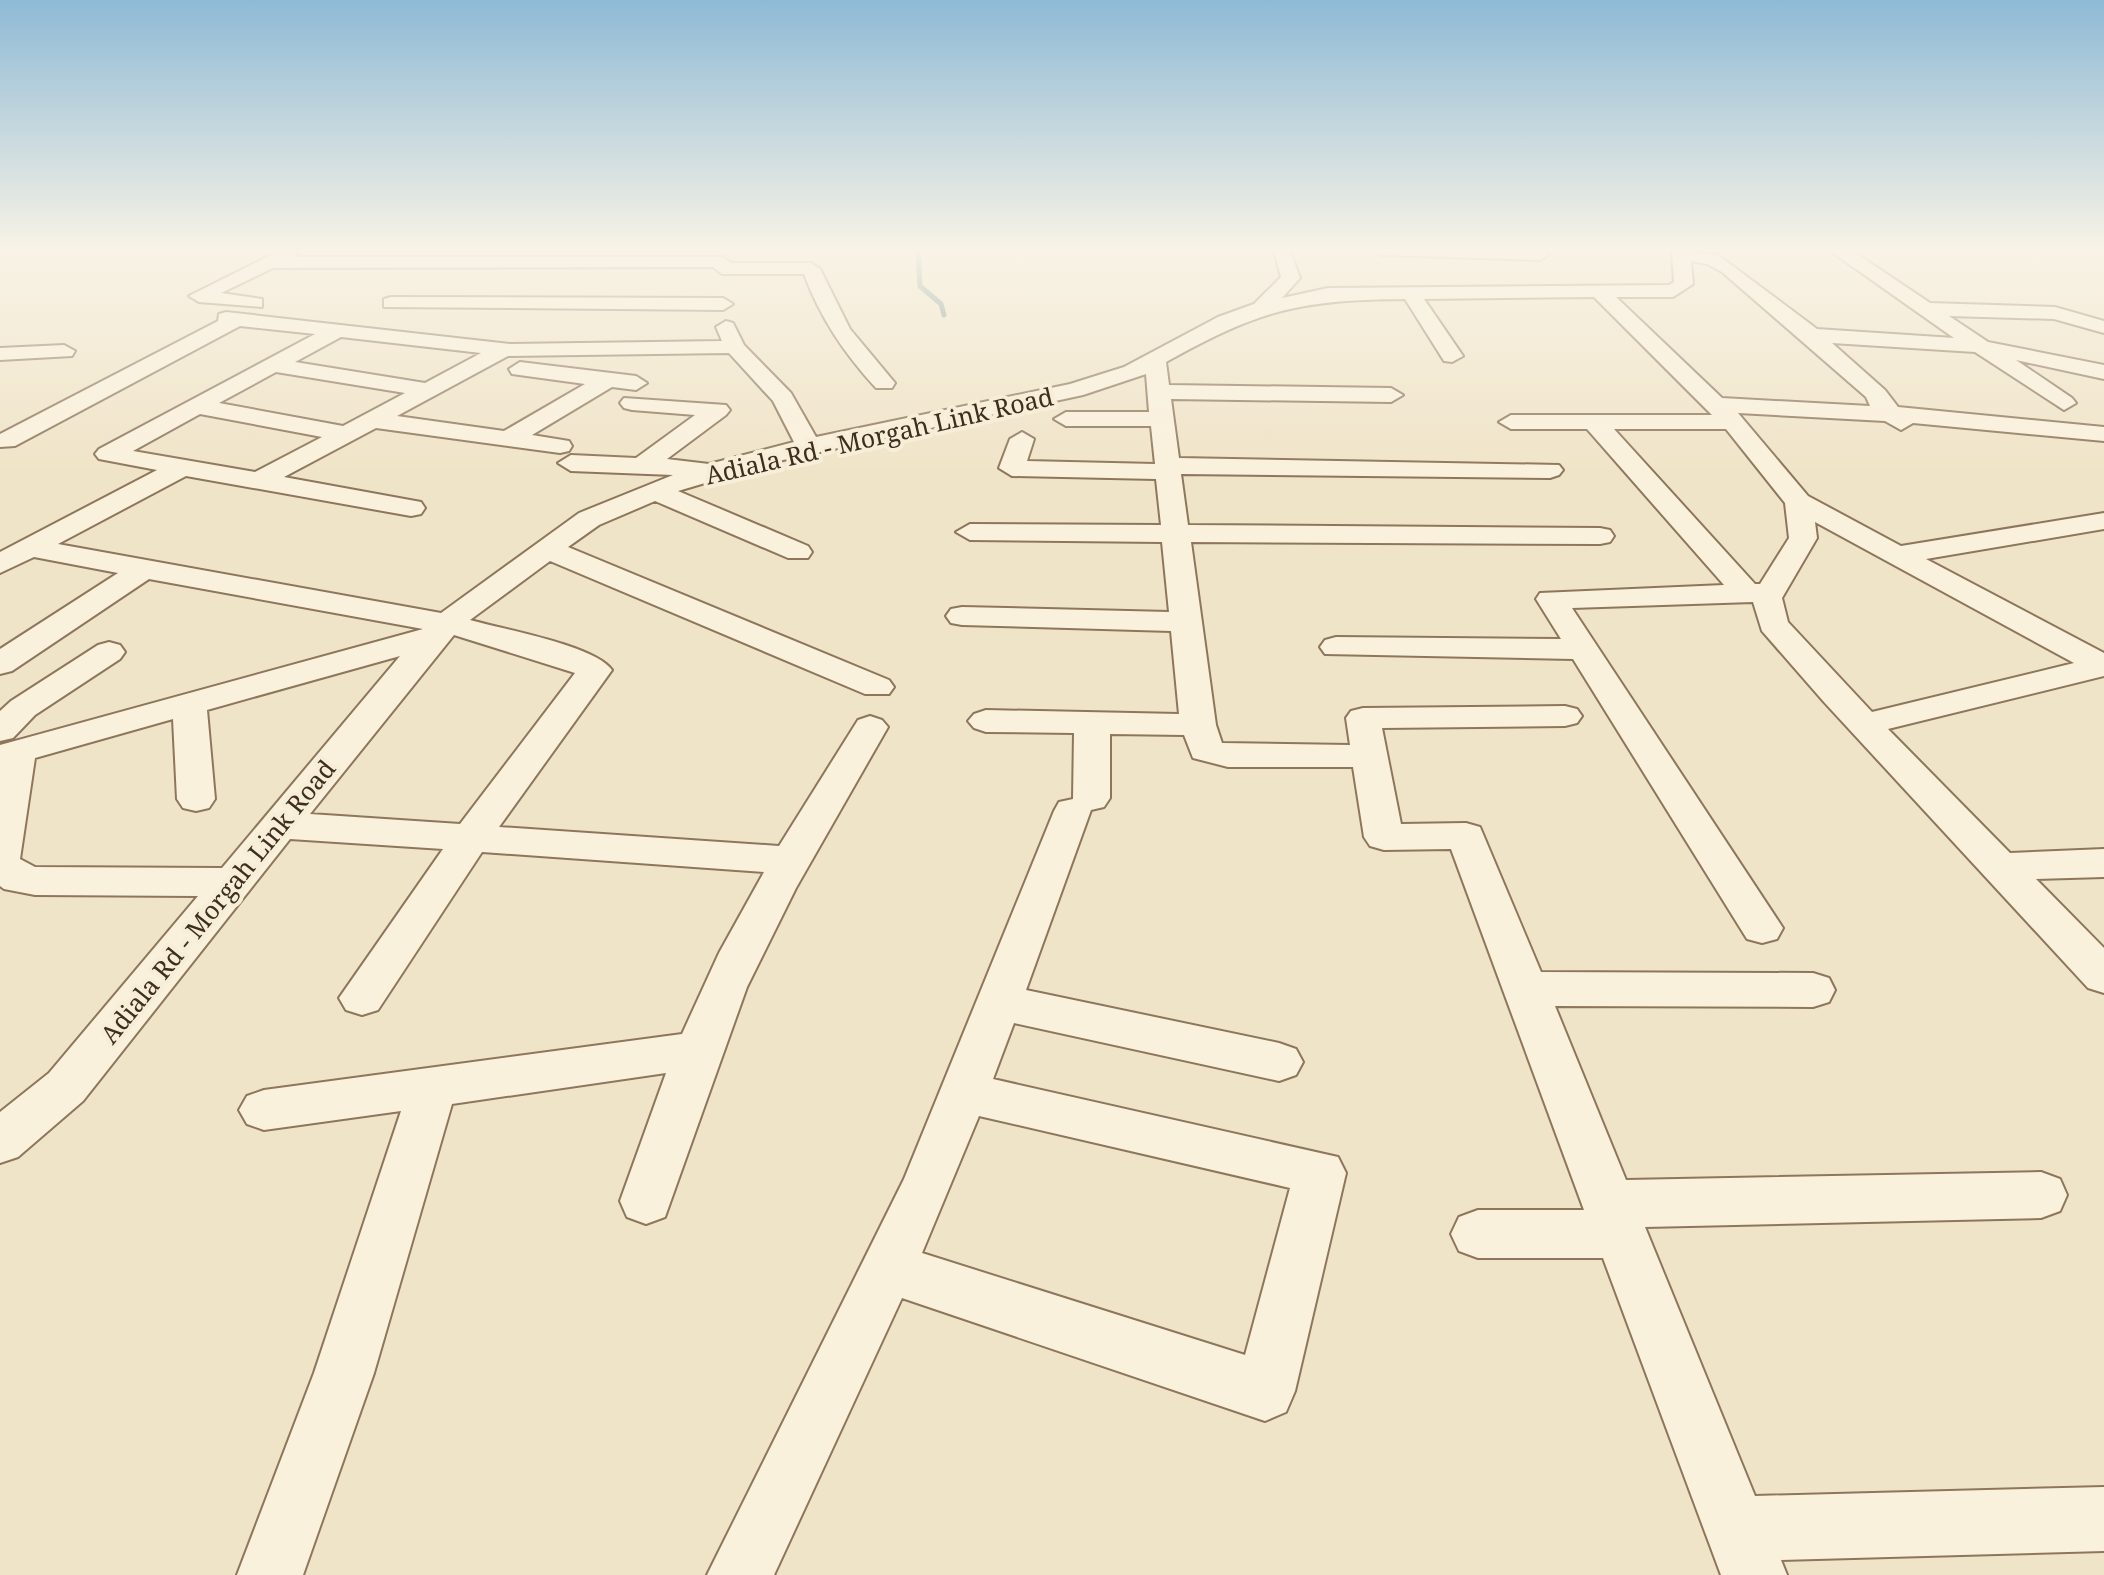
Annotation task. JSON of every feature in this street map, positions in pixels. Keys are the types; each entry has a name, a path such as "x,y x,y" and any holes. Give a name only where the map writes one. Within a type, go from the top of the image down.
{"street":[{"path":"0,462 32,446 6,441 228,324"},
{"path":"290,324 505,349 735,347"},
{"path":"453,342 477,324"},
{"path":"724,324 735,347 783,398 810,447"},
{"path":"833,324 864,365 884,383"},
{"name":"Adiala Rd - Morgah Link Road","path":"0,1142 66,1087 441,630 648,478 721,469 1075,390 1132,372 1220,324"},
{"path":"1431,324 1452,356"},
{"path":"1635,324 1723,414 1798,502 2104,666"},
{"path":"1796,324 1864,381 1900,423"},
{"path":"1947,324 2064,403"},
{"path":"342,328 108,454 411,508"},
{"path":"1811,336 1977,346 2104,372"},
{"path":"258,481 505,349"},
{"path":"0,354 64,351"},
{"path":"1156,359 1198,726 1206,750 1228,756 1369,756"},
{"path":"478,364 607,380 634,393 718,410 648,478"},
{"path":"273,365 428,390"},
{"path":"510,438 607,380"},
{"path":"195,406 346,434"},
{"path":"1066,419 1161,409 1387,406"},
{"path":"1511,422 1596,423 1723,414 2104,434"},
{"path":"372,420 510,438 648,478 798,552"},
{"path":"1596,423 1767,598 1773,624 2104,976"},
{"path":"1022,439 1012,468 1550,470"},
{"path":"0,564 182,468"},
{"path":"1762,928 1550,599 1759,593 1803,538 1798,502"},
{"path":"1898,555 2104,521"},
{"path":"970,532 1600,536"},
{"path":"30,548 441,630 566,657 595,670 471,838 362,998"},
{"path":"547,549 873,707 726,984 698,1050 646,1201"},
{"path":"0,664 144,569"},
{"path":"962,616 1186,622"},
{"path":"8,730 188,706 441,630"},
{"path":"1336,647 1582,649"},
{"path":"109,652 8,730 0,862 18,879 36,881 232,882"},
{"path":"1864,724 2104,666"},
{"path":"188,706 196,798"},
{"path":"1565,716 1363,718 1384,837 1466,836 1745,1552 2104,1519"},
{"path":"986,721 1198,726"},
{"path":"740,1575 928,1184 1082,804 1092,723"},
{"path":"278,824 791,860"},
{"path":"2002,866 2104,863"},
{"path":"1526,989 1813,990"},
{"path":"999,1002 1279,1062"},
{"path":"264,1110 698,1050"},
{"path":"270,1575 344,1373 434,1086"},
{"path":"888,1268 1265,1391 1320,1174 964,1092"},
{"path":"1478,1234 1613,1219 2041,1196"}]}
